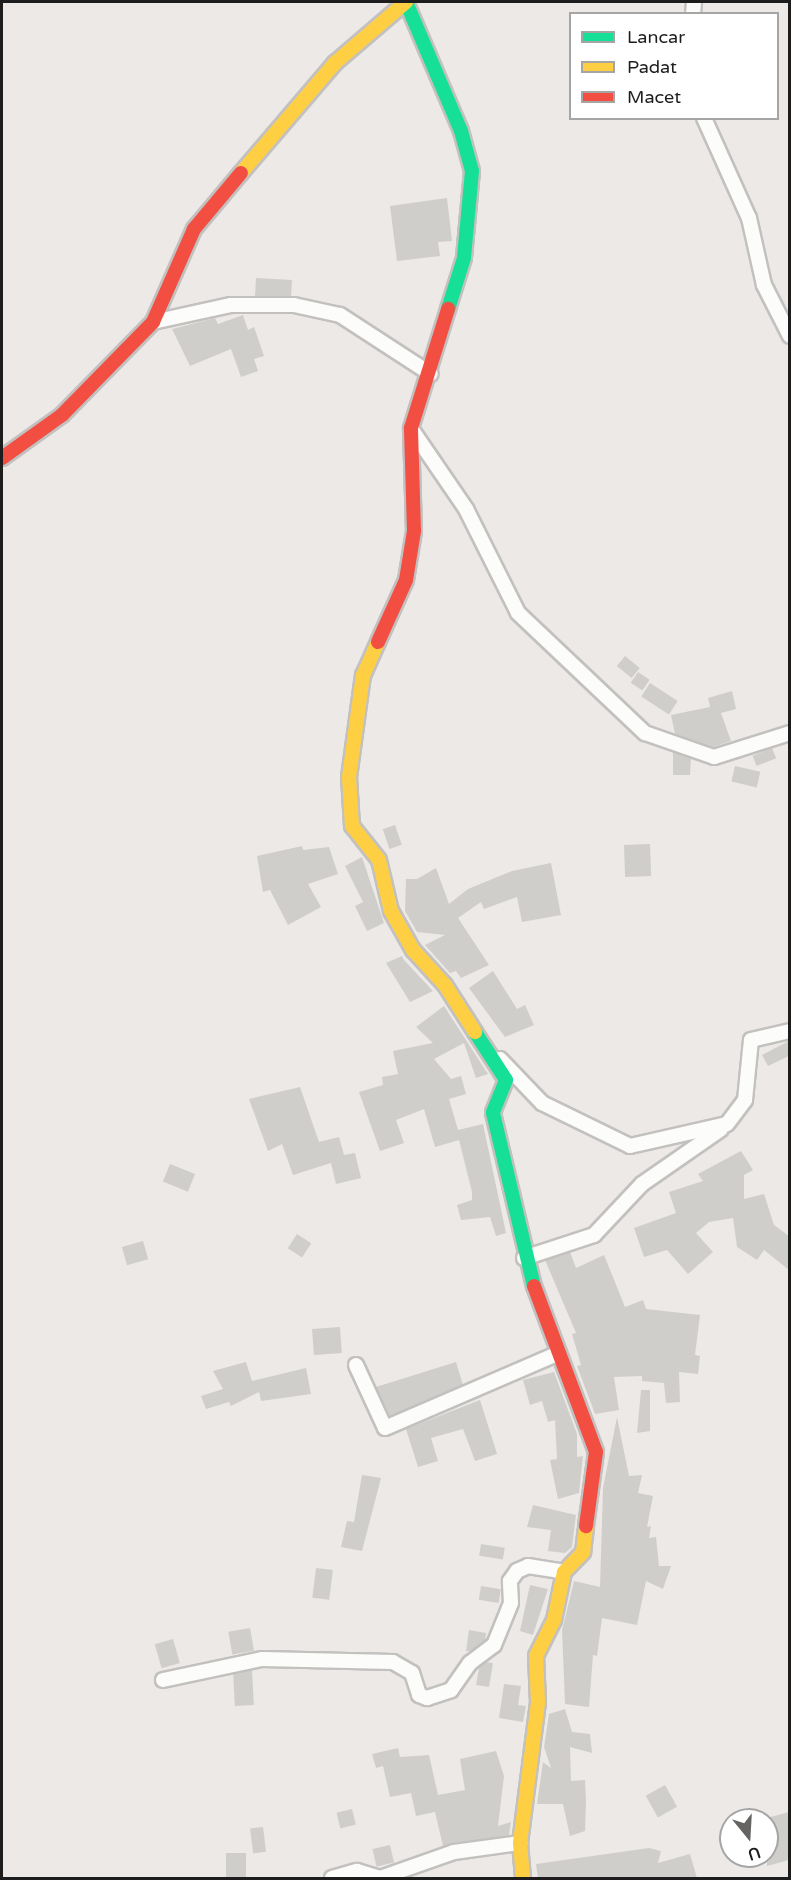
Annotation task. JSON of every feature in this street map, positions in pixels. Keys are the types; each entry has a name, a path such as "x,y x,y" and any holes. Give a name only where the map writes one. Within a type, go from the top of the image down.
{"street":[{"path":"2,459 62,415 153,322 194,229 335,63 406,2 445,88 472,171 464,258 433,349 431,374 411,428 414,531 406,580 363,675 349,777 352,826 379,860 391,911 413,950 480,1038 506,1080 493,1113 524,1258 557,1354 579,1398 596,1452 583,1552 564,1572 554,1620 536,1656 538,1703 520,1843 523,1878"},
{"path":"705,120 749,218 764,285 789,336"},
{"path":"153,322 231,305 294,306 340,315 431,374"},
{"path":"411,428 466,509 518,613 645,733 714,757 789,733"},
{"path":"524,1258 594,1235 642,1184 688,1156 727,1124 745,1100 751,1040 789,1031"},
{"path":"480,1038 542,1103 630,1146 727,1124"},
{"path":"356,1365 385,1428 557,1354"},
{"path":"163,1680 262,1659 393,1662 412,1673 419,1695 427,1698 451,1690 470,1663 494,1645 511,1603 510,1581 517,1571 528,1566 564,1572"},
{"path":"332,1878 357,1871 380,1878 454,1852 520,1843"}],"building":[{"path":"447,198 452,241 438,242 440,256 397,261 390,206"},
{"path":"256,278 292,280 291,298 255,296"},
{"path":"243,315 248,330 254,327 264,356 254,359 258,371 241,377 231,349 190,366 172,329 215,318 218,324"},
{"path":"625,656 640,668 632,678 617,666"},
{"path":"638,672 650,680 642,691 631,683"},
{"path":"650,683 678,701 669,714 641,696"},
{"path":"732,691 736,709 721,713 731,741 713,747 675,734 671,715 710,707 708,698"},
{"path":"772,748 776,758 757,766 753,756"},
{"path":"673,752 691,758 690,775 673,775"},
{"path":"735,766 760,772 757,787 731,782"},
{"path":"395,825 402,845 390,849 383,829"},
{"path":"650,844 651,876 625,877 624,845"},
{"path":"302,846 303,850 329,847 338,874 308,884 321,907 288,925 270,890 263,892 257,856"},
{"path":"362,857 384,923 367,931 355,906 363,902 345,866"},
{"path":"551,863 561,915 522,922 517,897 484,909 481,902 458,918 489,965 461,978 456,971 450,973 425,945 445,935 417,932 405,911 406,879 417,879 436,868 449,904 468,889 512,871"},
{"path":"402,956 433,991 410,1002 386,963"},
{"path":"493,971 517,1009 525,1005 534,1025 505,1037 469,988"},
{"path":"444,1006 488,1074 476,1078 464,1043 434,1059 451,1079 461,1076 466,1094 449,1099 458,1130 483,1124 506,1233 496,1236 490,1217 461,1220 457,1205 472,1200 472,1192 459,1140 435,1147 424,1109 396,1120 404,1143 380,1151 359,1092 383,1085 382,1077 398,1074 393,1051 433,1043 416,1027"},
{"path":"789,1041 789,1056 768,1066 762,1055"},
{"path":"300,1087 319,1142 339,1137 344,1155 355,1153 361,1178 336,1184 331,1163 293,1175 282,1144 268,1151 249,1099"},
{"path":"741,1151 753,1170 744,1175 744,1199 764,1194 774,1225 789,1236 789,1270 764,1250 757,1260 737,1247 733,1218 709,1222 696,1233 713,1252 688,1274 667,1250 644,1257 634,1228 676,1213 669,1192 703,1181 698,1174"},
{"path":"170,1164 195,1174 188,1192 163,1182"},
{"path":"297,1234 311,1243 302,1258 288,1248"},
{"path":"143,1241 148,1259 127,1265 122,1247"},
{"path":"570,1252 576,1268 604,1255 625,1307 643,1300 646,1309 700,1315 695,1355 700,1356 698,1374 679,1372 680,1402 666,1403 664,1383 642,1381 642,1376 614,1377 619,1410 595,1414 577,1366 581,1365 572,1334 576,1333 545,1260"},
{"path":"340,1327 342,1353 314,1355 312,1329"},
{"path":"246,1362 252,1381 306,1368 311,1394 261,1401 259,1392 231,1406 229,1402 206,1409 201,1396 223,1389 213,1371"},
{"path":"456,1362 463,1385 390,1416 376,1387"},
{"path":"554,1372 577,1434 577,1457 583,1456 579,1493 558,1499 550,1460 557,1459 555,1420 548,1422 542,1401 530,1405 523,1380"},
{"path":"641,1390 650,1390 650,1431 637,1433"},
{"path":"480,1400 497,1454 475,1461 463,1429 431,1438 438,1461 418,1467 406,1429"},
{"path":"617,1417 629,1476 642,1475 638,1493 653,1496 647,1527 651,1526 649,1538 656,1537 659,1566 671,1566 663,1589 646,1581 637,1625 602,1618 597,1656 593,1655 589,1707 565,1704 562,1630 574,1581 600,1587 603,1488"},
{"path":"362,1475 381,1478 362,1551 341,1547 347,1521 354,1522"},
{"path":"533,1505 576,1515 572,1547 565,1553 548,1551 551,1530 527,1527"},
{"path":"481,1544 505,1548 503,1560 479,1556"},
{"path":"316,1568 333,1570 329,1600 312,1598"},
{"path":"530,1585 548,1589 533,1635 520,1631"},
{"path":"481,1586 501,1589 499,1603 479,1600"},
{"path":"250,1628 254,1651 232,1654 228,1632"},
{"path":"469,1630 486,1633 485,1641 470,1651 466,1651"},
{"path":"173,1639 180,1663 162,1668 155,1644"},
{"path":"486,1662 493,1663 489,1687 476,1685 479,1668"},
{"path":"252,1670 254,1705 235,1706 233,1671"},
{"path":"504,1684 521,1686 518,1705 526,1706 523,1722 499,1718"},
{"path":"565,1709 572,1732 590,1734 592,1753 570,1747 571,1781 585,1780 586,1801 585,1831 570,1836 563,1804 537,1804 543,1762 551,1768 544,1747 549,1714"},
{"path":"398,1748 400,1757 429,1755 438,1795 465,1790 460,1759 496,1751 504,1776 498,1826 511,1822 509,1835 443,1846 435,1812 416,1816 411,1793 390,1797 383,1766 376,1768 372,1754"},
{"path":"665,1785 677,1807 658,1818 646,1796"},
{"path":"352,1809 356,1825 340,1828 336,1813"},
{"path":"789,1812 789,1860 779,1863 779,1815"},
{"path":"263,1827 266,1852 253,1853 250,1829"},
{"path":"390,1845 394,1863 377,1867 372,1849"},
{"path":"649,1848 661,1851 658,1863 690,1854 697,1878 538,1878 536,1864"},
{"path":"226,1853 246,1853 246,1878 226,1878"}],"traffic: fast":[{"path":"406,2 461,131 472,171 464,258 448,309"},
{"path":"475,1032 506,1080 493,1113 534,1286"}],"traffic: slow":[{"path":"241,173 335,63 406,2"},
{"path":"378,642 363,675 349,777 352,826 379,860 391,911 413,950 445,985 475,1032"},
{"path":"523,1878 520,1843 538,1703 536,1656 554,1620 564,1572 583,1552 586,1526"}],"traffic: jam":[{"path":"2,458 62,415 153,322 194,229 241,173"},
{"path":"378,642 406,580 414,531 411,428 448,309"},
{"path":"534,1286 596,1452 586,1526"}]}
